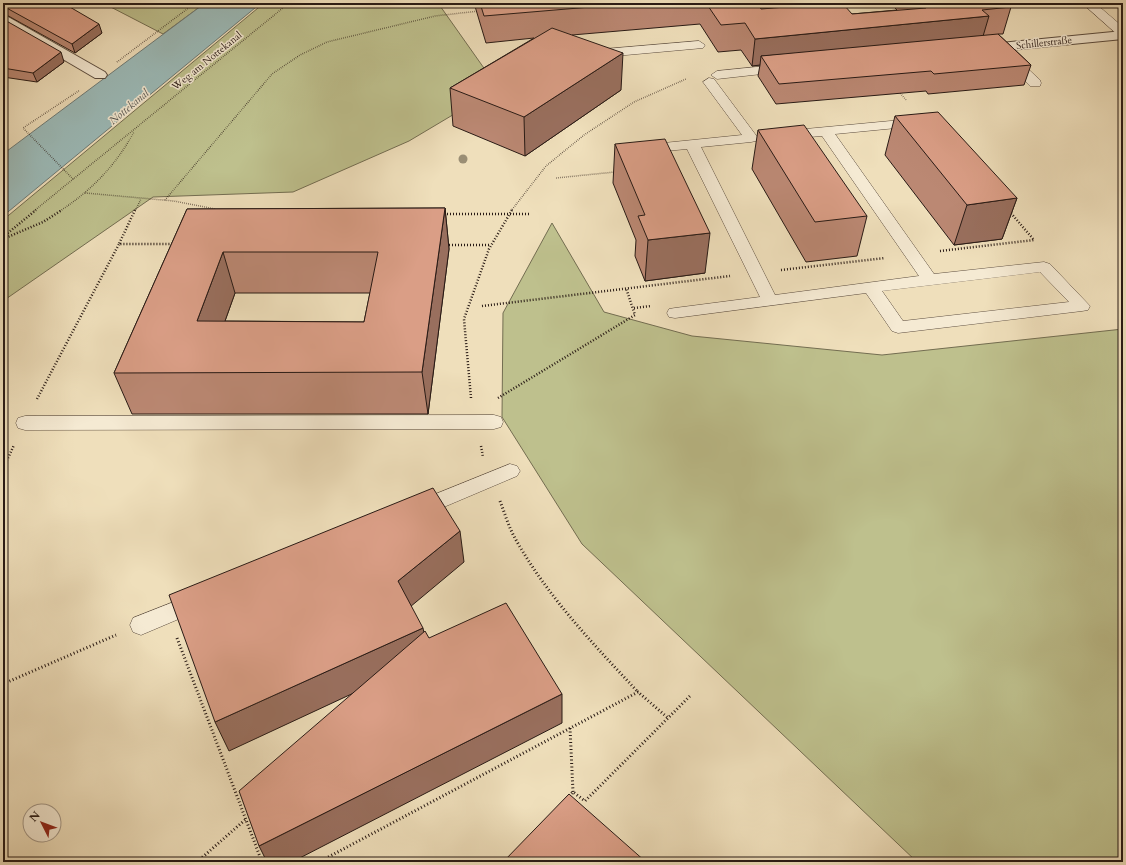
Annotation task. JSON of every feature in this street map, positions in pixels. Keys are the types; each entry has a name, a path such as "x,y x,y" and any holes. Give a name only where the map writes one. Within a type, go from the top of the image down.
{"street":[{"path":"3,18 100,75"},
{"name":"Schillerstraße","path":"968,50 1123,34"}],"lane":[{"path":"1088,3 1123,34"},
{"path":"584,55 699,45"},
{"path":"998,47 1035,83"},
{"path":"751,138 713,79 801,66"},
{"path":"644,149 912,124"},
{"path":"826,131 930,280"},
{"path":"692,144 770,301"},
{"path":"674,313 930,280 1044,267 1082,306 898,327 871,288"},
{"path":"25,423 494,422"},
{"path":"403,516 510,471"},
{"path":"141,625 219,592"}],"path":[{"path":"73,179 23,128 100,75 195,3"},
{"name":"Weg am Nottekanal","path":"3,238 289,3"},
{"path":"165,200 272,74 300,55 327,42 435,16 481,11"},
{"path":"668,718 638,692 595,645 546,586 516,539 486,467 475,423 464,319 492,245 509,214 546,166 584,134 634,102 692,76"},
{"path":"895,88 911,105"},
{"name":"Weg am Nottekanal","path":"3,238 43,222 98,182 126,148 134,131"},
{"path":"556,178 617,172"},
{"path":"85,192 114,197 165,200 218,209"},
{"path":"3,469 25,423 141,199"},
{"path":"482,306 1034,240 1008,211"},
{"path":"437,214 531,214"},
{"path":"119,244 174,244"},
{"path":"445,245 492,245"},
{"path":"496,399 635,315 626,288"},
{"path":"168,613 262,862"},
{"path":"3,684 141,625"},
{"path":"319,862 638,692"},
{"path":"573,792 585,801 691,695"},
{"path":"568,797 573,792 570,728"},
{"path":"197,862 246,819"}],"green space":[{"path":"103,3 205,3 163,34"},
{"path":"264,3 438,3 498,88 409,141 293,192 153,197 3,301 3,220"},
{"path":"552,223 604,312 692,336 882,355 1123,329 1123,862 917,862 582,544 502,417 503,313"}],"water":[{"name":"Nottekanal","path":"205,3 261,3 3,216 3,154"}],"building":[{"path":"3,3 63,3 99,24 72,44 3,6"},
{"path":"480,3 638,3 484,16"},
{"path":"706,3 757,3 761,9 834,3 836,5 844,5 852,14 926,8 922,3 1007,3 1011,7 982,10 989,16 755,39 745,23 721,25"},
{"path":"3,19 61,52 33,73 3,68"},
{"path":"552,28 623,53 524,117 450,88"},
{"path":"998,34 1031,65 934,74 931,71 779,84 761,56"},
{"path":"938,112 1017,198 967,205 895,116"},
{"path":"804,125 867,216 815,222 758,130"},
{"path":"665,139 710,233 648,240 638,216 645,215 615,144"},
{"path":"445,208 422,372 114,373 187,209","holes":["223,252 378,252 364,322 197,321"]},
{"path":"433,488 460,531 398,581 423,628 215,722 169,595"},
{"path":"506,603 562,694 259,846 239,791 425,631 429,638"},
{"path":"569,794 646,862 503,862"}]}
